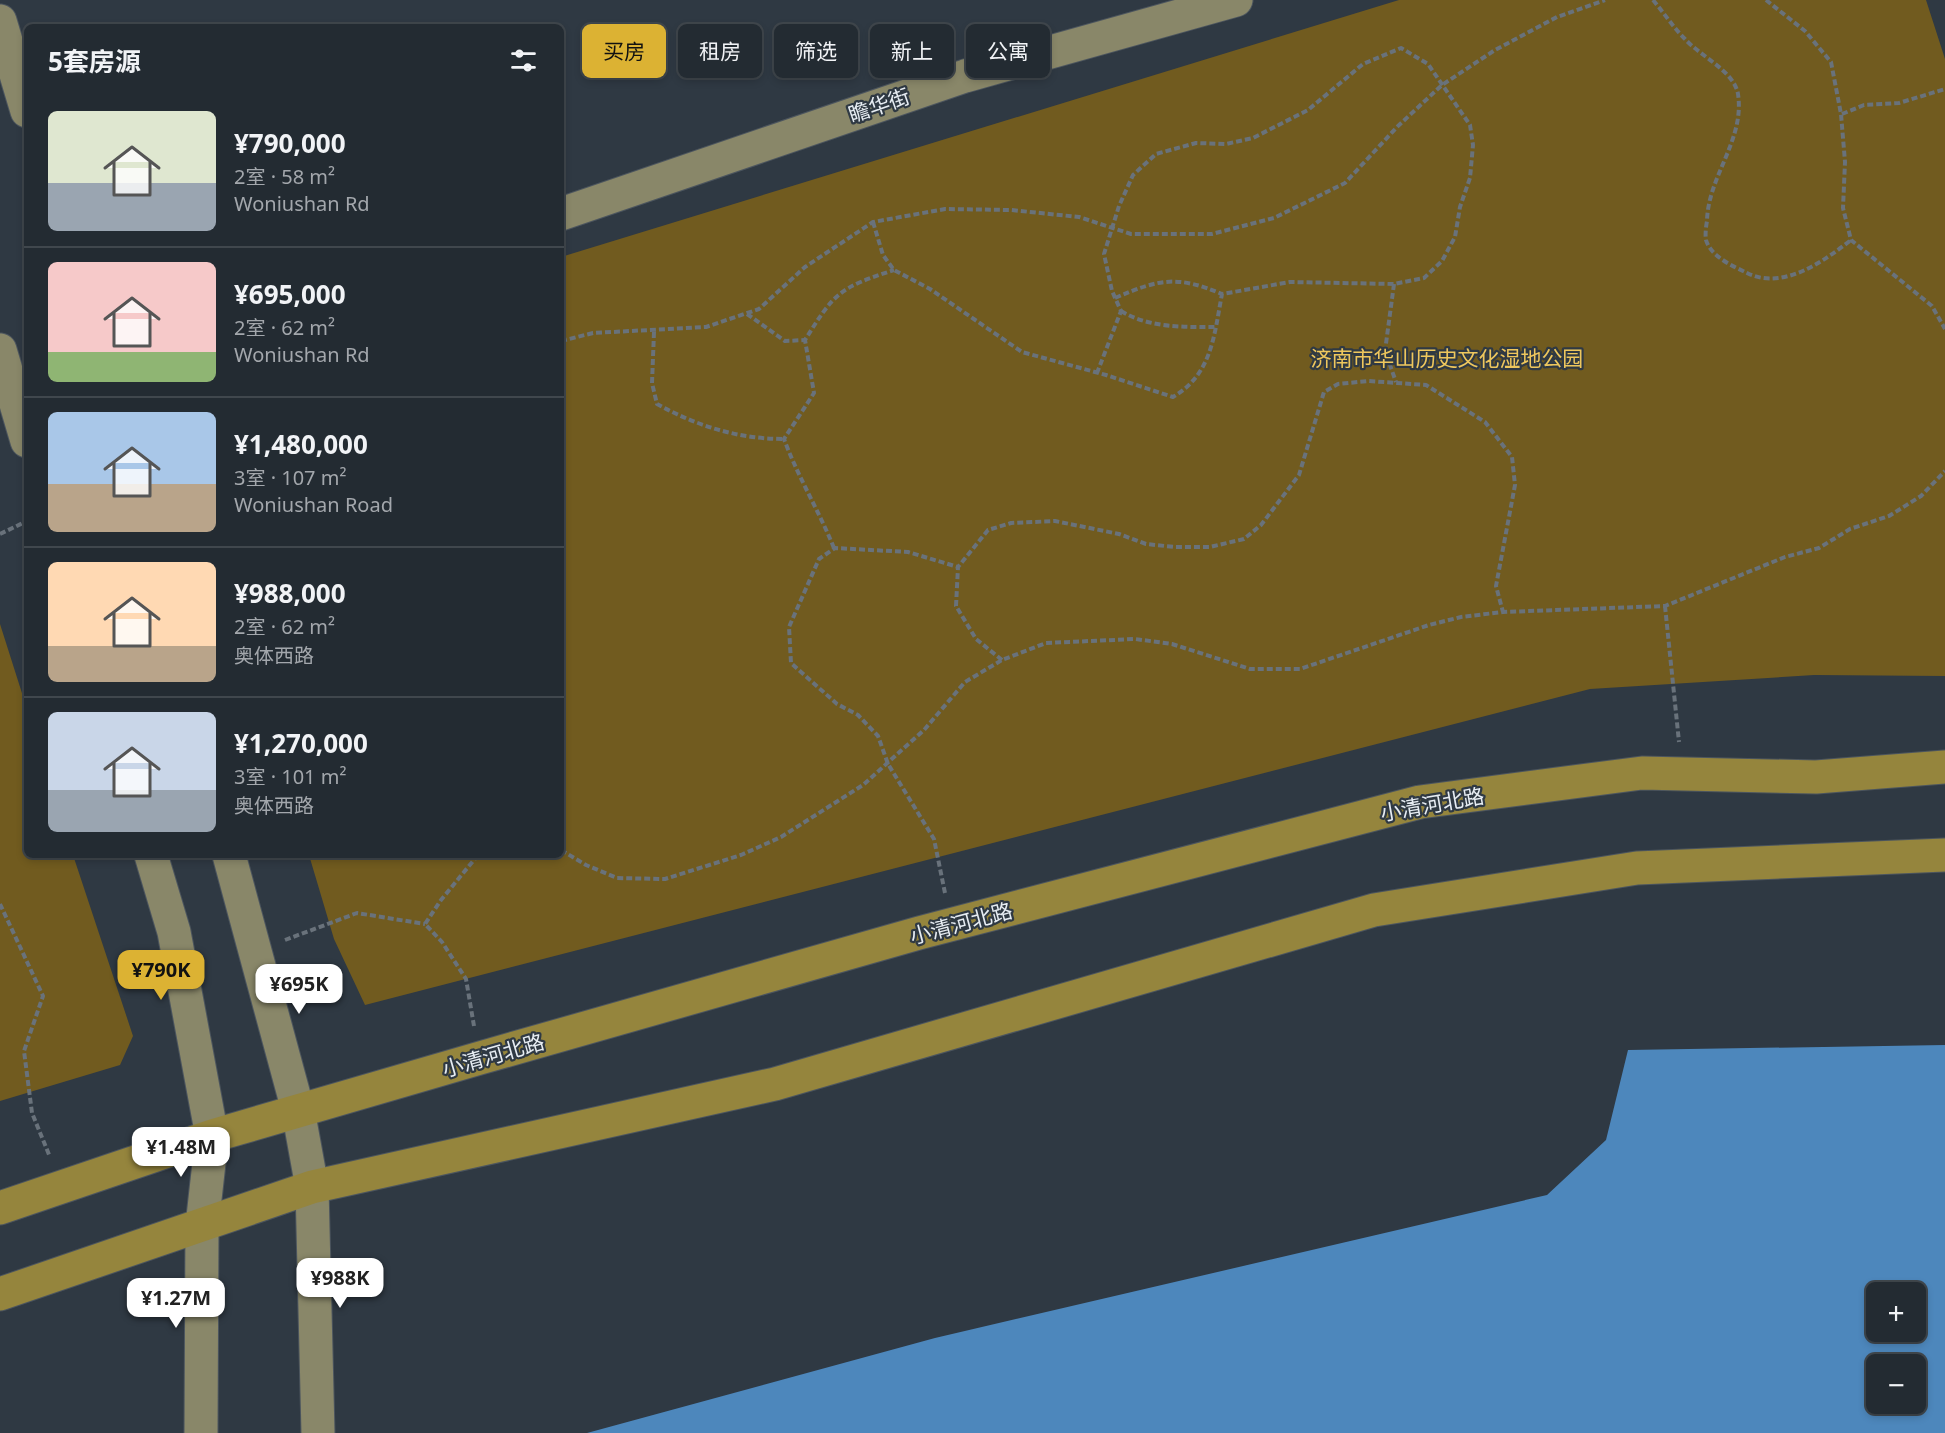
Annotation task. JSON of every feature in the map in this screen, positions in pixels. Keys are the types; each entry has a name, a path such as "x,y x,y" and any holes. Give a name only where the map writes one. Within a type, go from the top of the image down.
{"main road":[{"name":"瞻华街","path":"564,213 965,76 1236,0"},
{"path":"0,21 24,101"},
{"path":"0,350 24,432"},
{"name":"小清河北路","path":"0,1208 298,1110 952,924 1420,802 1642,773 1816,777 1945,767"},
{"path":"0,1294 312,1187 775,1084 1374,910 1637,868 1945,855"},
{"path":"152,858 174,932 212,1137 202,1226 201,1433"},
{"path":"231,858 298,1110 312,1187 318,1433"}],"path":[{"path":"564,340 593,333 654,332 706,327 747,314 759,309 805,267 873,222 945,209 1011,210 1079,217 1131,234 1212,234 1274,218 1345,183 1398,126 1442,85 1495,50 1557,17 1605,0"},
{"path":"1653,0 1687,42 1730,78 1738,93 1738,116 1732,145 1721,163 1707,211 1706,240 1720,260 1751,275 1782,278 1826,259 1851,240"},
{"path":"1766,0 1805,31 1831,62 1841,114 1845,162 1843,208 1851,240 1932,306 1945,329"},
{"path":"1115,298 1149,284 1192,282 1222,294 1290,282 1394,284 1424,278 1442,261 1455,237 1460,207 1470,178 1473,145 1470,125 1428,63 1401,48 1364,64 1308,110 1253,138 1227,144 1196,143 1156,154 1133,175 1111,228 1104,254 1115,298 1121,311 1151,323 1179,327 1215,327"},
{"path":"1841,114 1864,105 1899,103 1945,89"},
{"path":"873,222 883,255 894,270 930,289 1022,352 1173,397 1191,386 1203,370 1222,294"},
{"path":"784,439 814,393 805,340 828,303 852,284 894,270"},
{"path":"1394,284 1385,351 1396,382"},
{"path":"1097,373 1121,311"},
{"path":"747,314 785,341 805,340"},
{"path":"654,332 652,383 657,404 686,420 726,432 752,439 784,439"},
{"path":"1002,660 976,639 956,606 958,567 987,530 1011,523 1055,521 1119,534 1146,544 1175,548 1210,547 1244,539 1261,525 1299,475 1324,392 1338,384 1368,381 1426,385 1485,422 1512,457 1513,496 1496,586 1503,612"},
{"path":"784,439 796,473 819,513 835,548"},
{"path":"564,852 586,865 617,878 665,879 741,855 781,837 846,796 888,764 924,730 965,682 1002,660 1046,643 1135,639 1172,644 1250,669 1300,669 1429,625 1461,617 1503,612 1665,606 1785,557 1819,548 1850,529 1889,516 1921,496 1945,471"},
{"path":"0,534 24,522"},
{"path":"952,924 934,838 888,764 878,736 858,715 837,704 791,663 789,627 819,559 835,548 908,552 958,567"},
{"path":"1665,606 1682,774"},
{"path":"425,924 441,900 476,858"},
{"path":"0,904 43,996 24,1051 32,1113 62,1187"},
{"path":"255,951 357,913 425,924 442,942 466,979 480,1058"}],"green space":[{"name":"济南市华山历史文化湿地公园","path":"1399,0 1926,0 1945,59 1945,676 1814,675 1590,689 365,1005 334,939 310,858 564,858 564,256"},
{"path":"0,624 24,700 24,858 74,858 133,1036 120,1065 0,1101"}],"water":[{"path":"1945,1045 1945,1433 587,1433 935,1338 1547,1195 1606,1140 1628,1050"}]}
